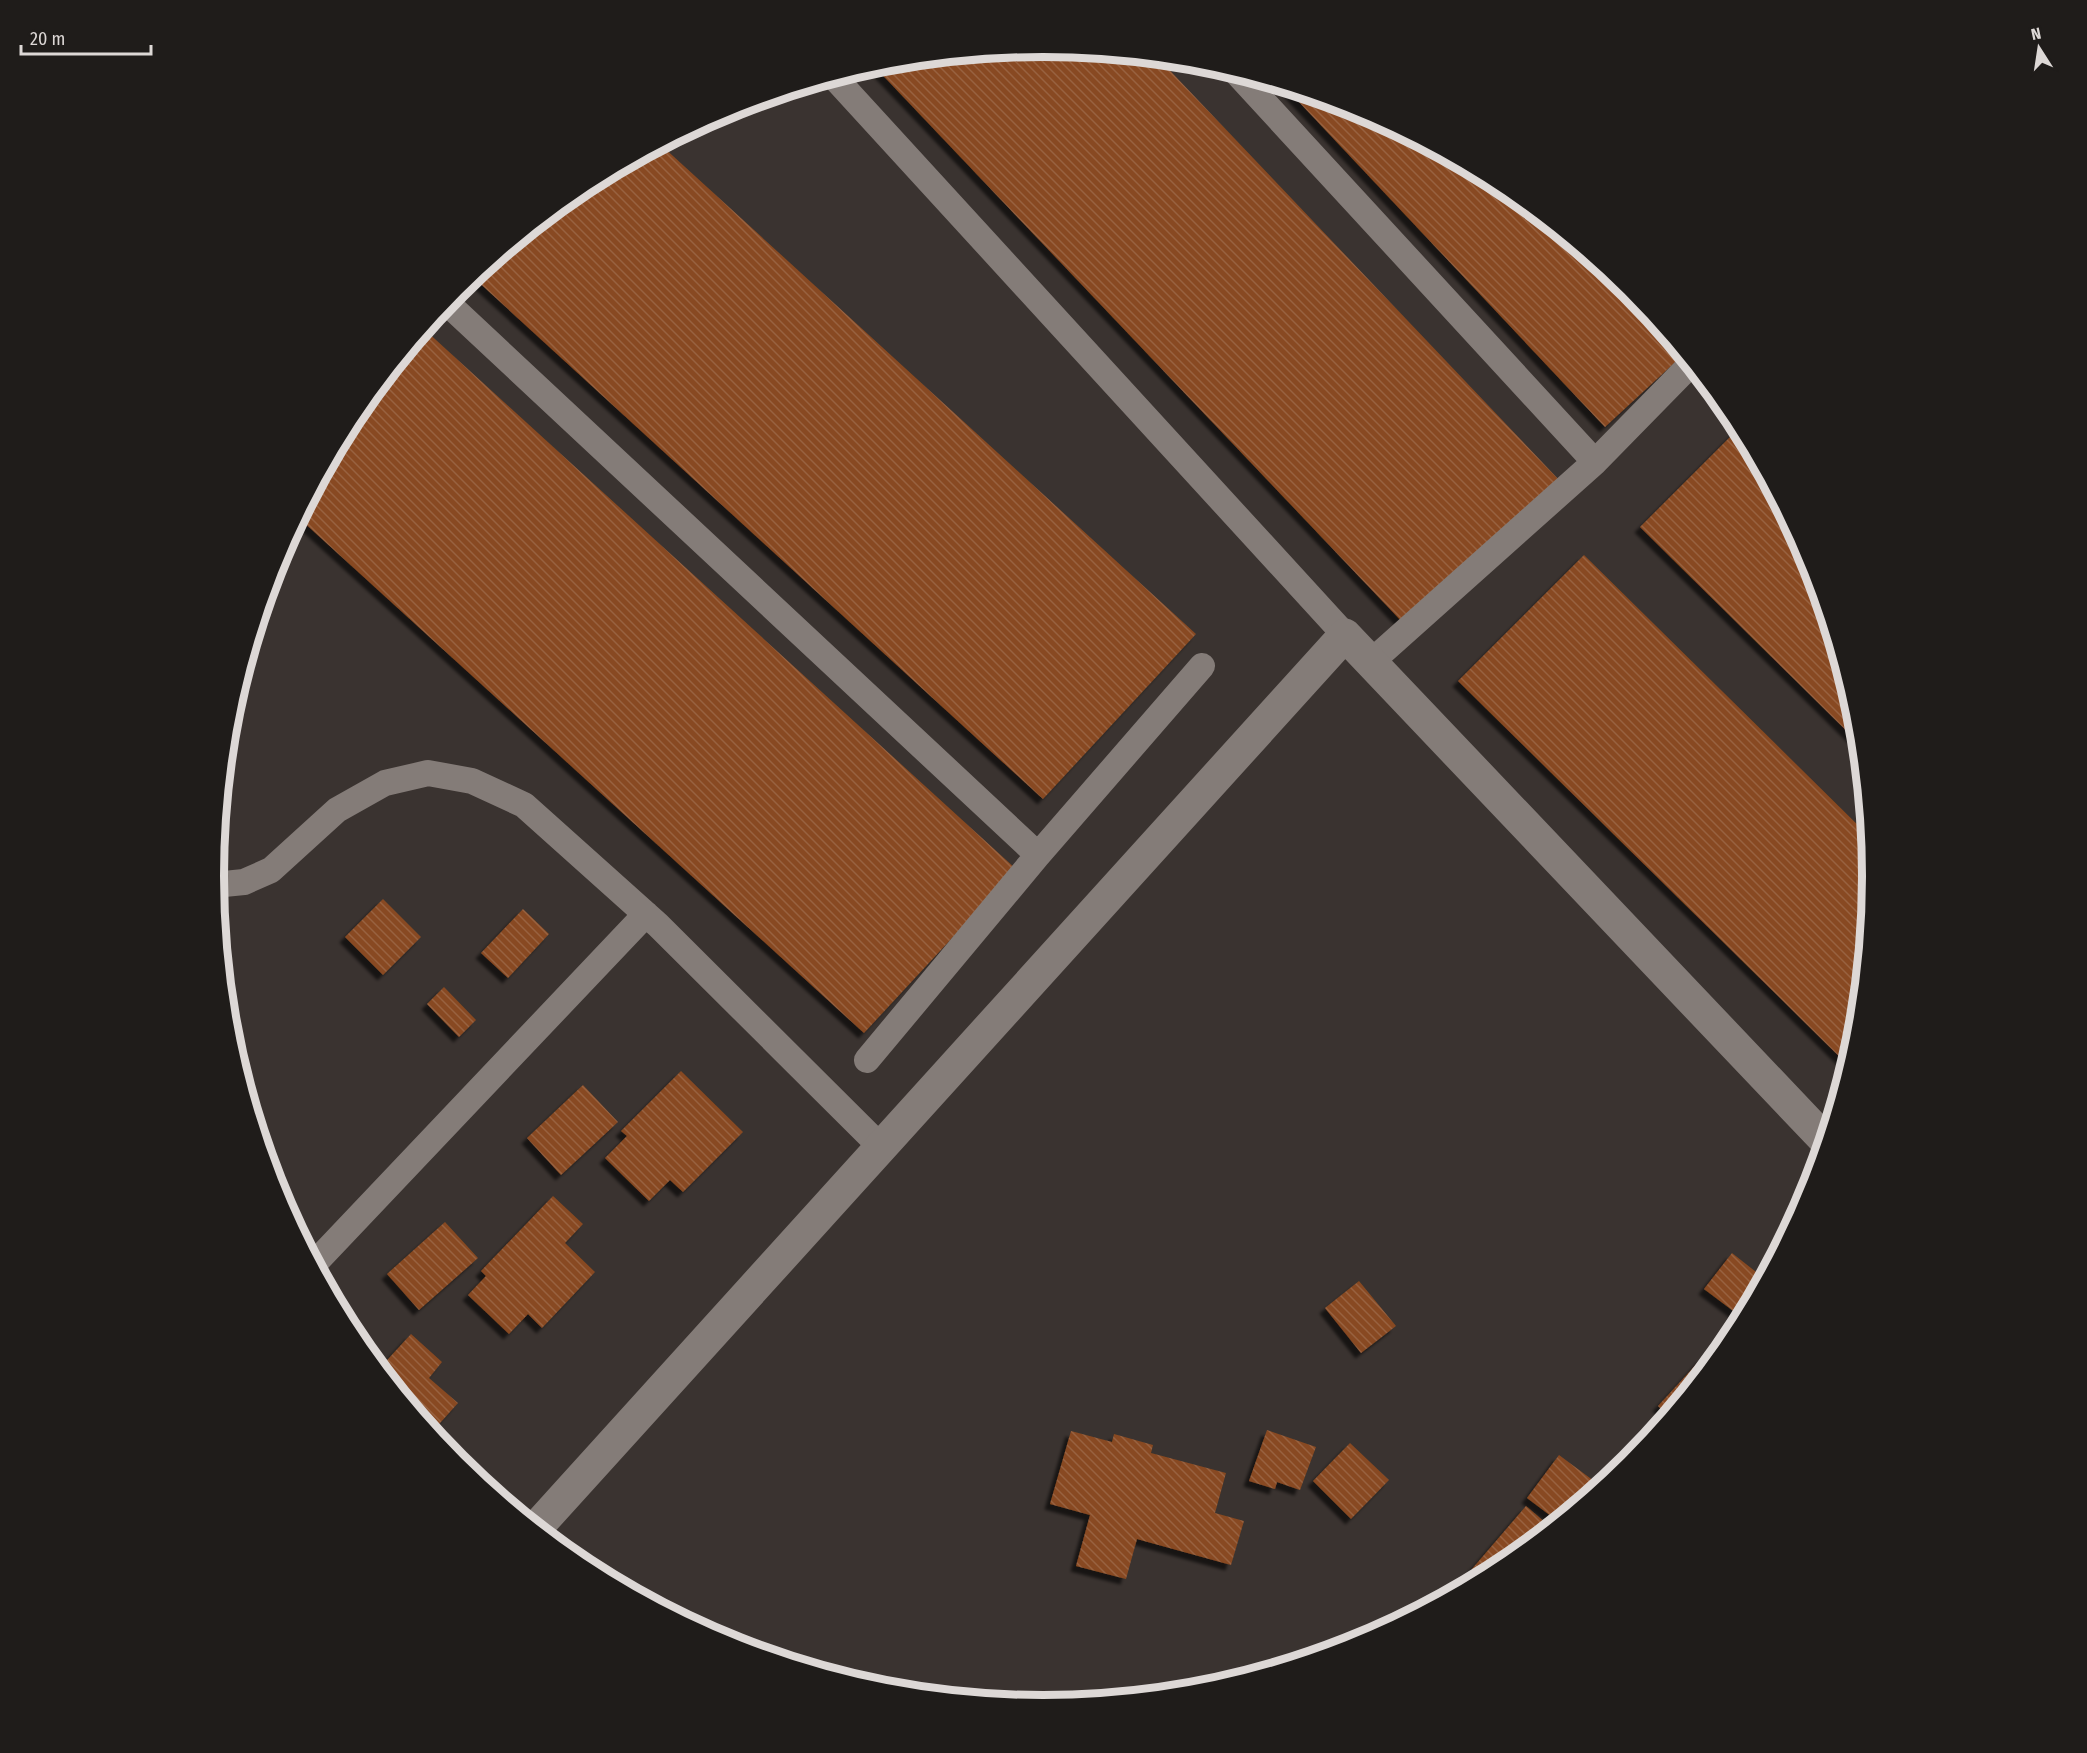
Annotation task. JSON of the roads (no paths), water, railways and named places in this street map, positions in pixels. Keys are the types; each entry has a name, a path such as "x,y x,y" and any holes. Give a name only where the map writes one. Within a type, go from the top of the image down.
{"street":[{"path":"540,1523 1345,634 1821,1136"}],"lane":[{"path":"840,83 1345,634"},
{"path":"1246,83 1594,462"},
{"path":"453,309 1038,855"},
{"path":"1371,662 1594,462 1686,369"},
{"path":"867,1060 1038,855 1202,666"},
{"path":"224,884 244,882 271,870 337,810 385,783 428,773 472,781 524,805 646,914 881,1147"},
{"path":"319,1258 646,914"}]}
